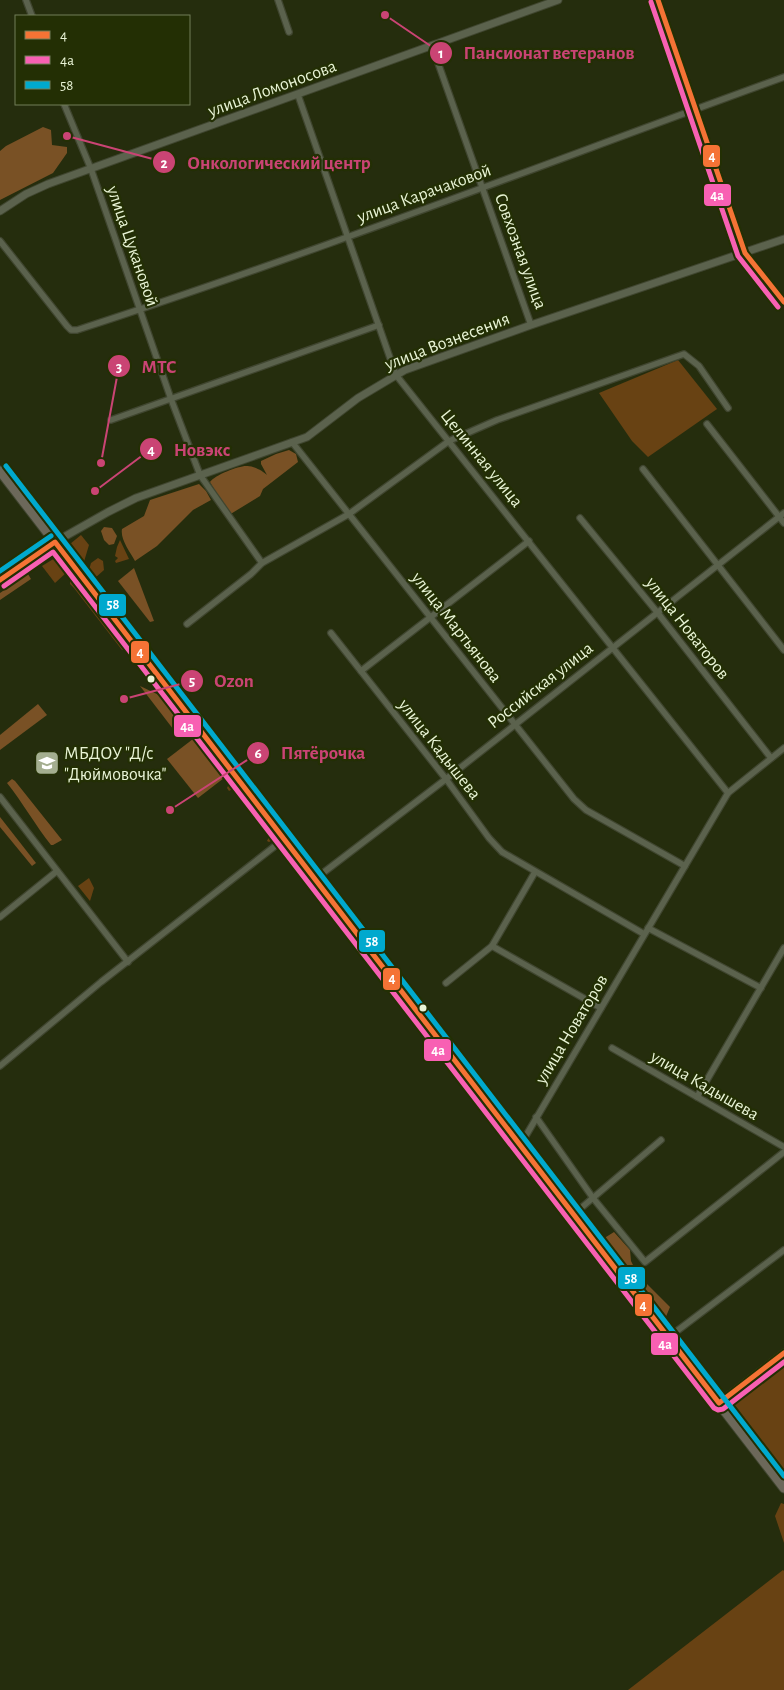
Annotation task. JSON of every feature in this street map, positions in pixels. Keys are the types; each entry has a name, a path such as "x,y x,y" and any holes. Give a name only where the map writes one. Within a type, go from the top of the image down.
{"main road":[{"path":"0,471 521,1144 784,1488"}],"street":[{"path":"26,0 32,15"},
{"path":"278,0 290,32"},
{"name":"улица Ломоносова","path":"0,211 26,194 48,184 558,0"},
{"path":"658,0 745,253 784,302"},
{"name":"Совхозная улица","path":"432,46 531,325"},
{"name":"улица Карачаковой","path":"0,241 67,326 71,330 77,330 140,310 348,236 784,77"},
{"name":"Целинная улица","path":"298,95 396,374 728,793"},
{"name":"улица Цукановой","path":"64,105 91,170 171,399 200,475 262,563"},
{"name":"улица Вознесения","path":"0,580 55,542 136,498 307,437 358,398 396,374 531,325 784,239"},
{"path":"112,420 379,325"},
{"path":"187,624 251,574 262,563 349,514 449,441 497,420 684,354 699,366 728,408"},
{"path":"707,424 782,515 784,523"},
{"name":"улица Мартьянова","path":"292,442 574,799 586,810 685,866"},
{"path":"644,470 784,650"},
{"name":"Российская улица","path":"315,879 446,779 782,515"},
{"name":"улица Новаторов","path":"580,518 657,612 771,758"},
{"path":"361,671 529,541"},
{"name":"улица Кадышева","path":"331,633 446,779 489,838 502,852 644,934"},
{"name":"улица Новаторов","path":"521,1144 728,793 784,748"},
{"path":"0,797 128,962"},
{"path":"0,1066 284,839"},
{"path":"0,917 57,871"},
{"path":"446,983 492,946 535,872"},
{"path":"648,928 761,988"},
{"path":"492,946 601,1008"},
{"path":"697,1097 784,948"},
{"name":"улица Кадышева","path":"612,1048 784,1148"},
{"path":"536,1117 593,1198 645,1262 784,1152"},
{"path":"574,1214 661,1140"},
{"path":"668,1337 784,1250"},
{"path":"719,1403 784,1353"}],"shaded area":[{"path":"43,127 51,130 52,145 67,147 67,153 53,173 0,200 0,151"},
{"path":"678,360 717,409 648,457 632,441 599,393"},
{"path":"289,450 296,454 298,462 263,489 260,496 229,515 210,482 221,474 242,466 254,467 267,475 261,461"},
{"path":"199,484 211,500 193,510 157,546 135,561 124,541 122,529 144,516 150,500"},
{"path":"104,527 112,528 117,536 114,544 109,545 104,540 101,531"},
{"path":"81,535 89,545 83,565 69,547"},
{"path":"120,540 129,559 116,563 115,561 118,558 115,556"},
{"path":"55,558 63,566 66,573 55,583 42,566"},
{"path":"98,558 103,561 104,570 95,578 91,576 89,570 91,563"},
{"path":"134,568 154,621 150,622 118,581"},
{"path":"28,574 31,579 0,600 0,593"},
{"path":"72,579 77,582 125,644 125,650 122,650 70,584"},
{"path":"140,686 159,695 187,733 180,738"},
{"path":"38,704 47,715 0,750 0,735"},
{"path":"193,739 224,778 198,798 167,759"},
{"path":"12,779 62,840 51,845 7,783"},
{"path":"232,782 236,782 274,831 275,839 267,841 270,835 234,788 229,791 227,788"},
{"path":"0,817 36,863 32,866 0,827"},
{"path":"89,878 94,888 90,901 78,886"},
{"path":"614,1232 630,1250 631,1261 638,1275 670,1307 665,1319 658,1317 654,1312 637,1287 625,1275 605,1243 606,1237"},
{"path":"784,1362 784,1471 739,1418 733,1407 739,1396"},
{"path":"781,1503 784,1504 784,1543 775,1516"},
{"path":"783,1570 784,1690 628,1690"}],"transit line":[{"name":"4","path":"658,0 745,253 784,302"},
{"name":"4а","path":"651,2 738,256 778,307"},
{"name":"58","path":"6,466 784,1476"},
{"name":"58","path":"0,571 51,536"},
{"name":"4","path":"0,580 55,542 719,1403 784,1353"},
{"name":"4а","path":"4,586 53,552 714,1408 718,1410 723,1409 784,1362"}],"place":[{"name":"Пансионат ветеранов","path":"385,15"},
{"name":"Онкологический центр","path":"67,136"},
{"name":"МТС","path":"101,463"},
{"name":"Новэкс","path":"95,491"},
{"name":"Ozon","path":"124,699"},
{"name":"МБДОУ \"Д/с \"Дюймовочка\"","path":"47,763"},
{"name":"Пятёрочка","path":"170,810"}]}
